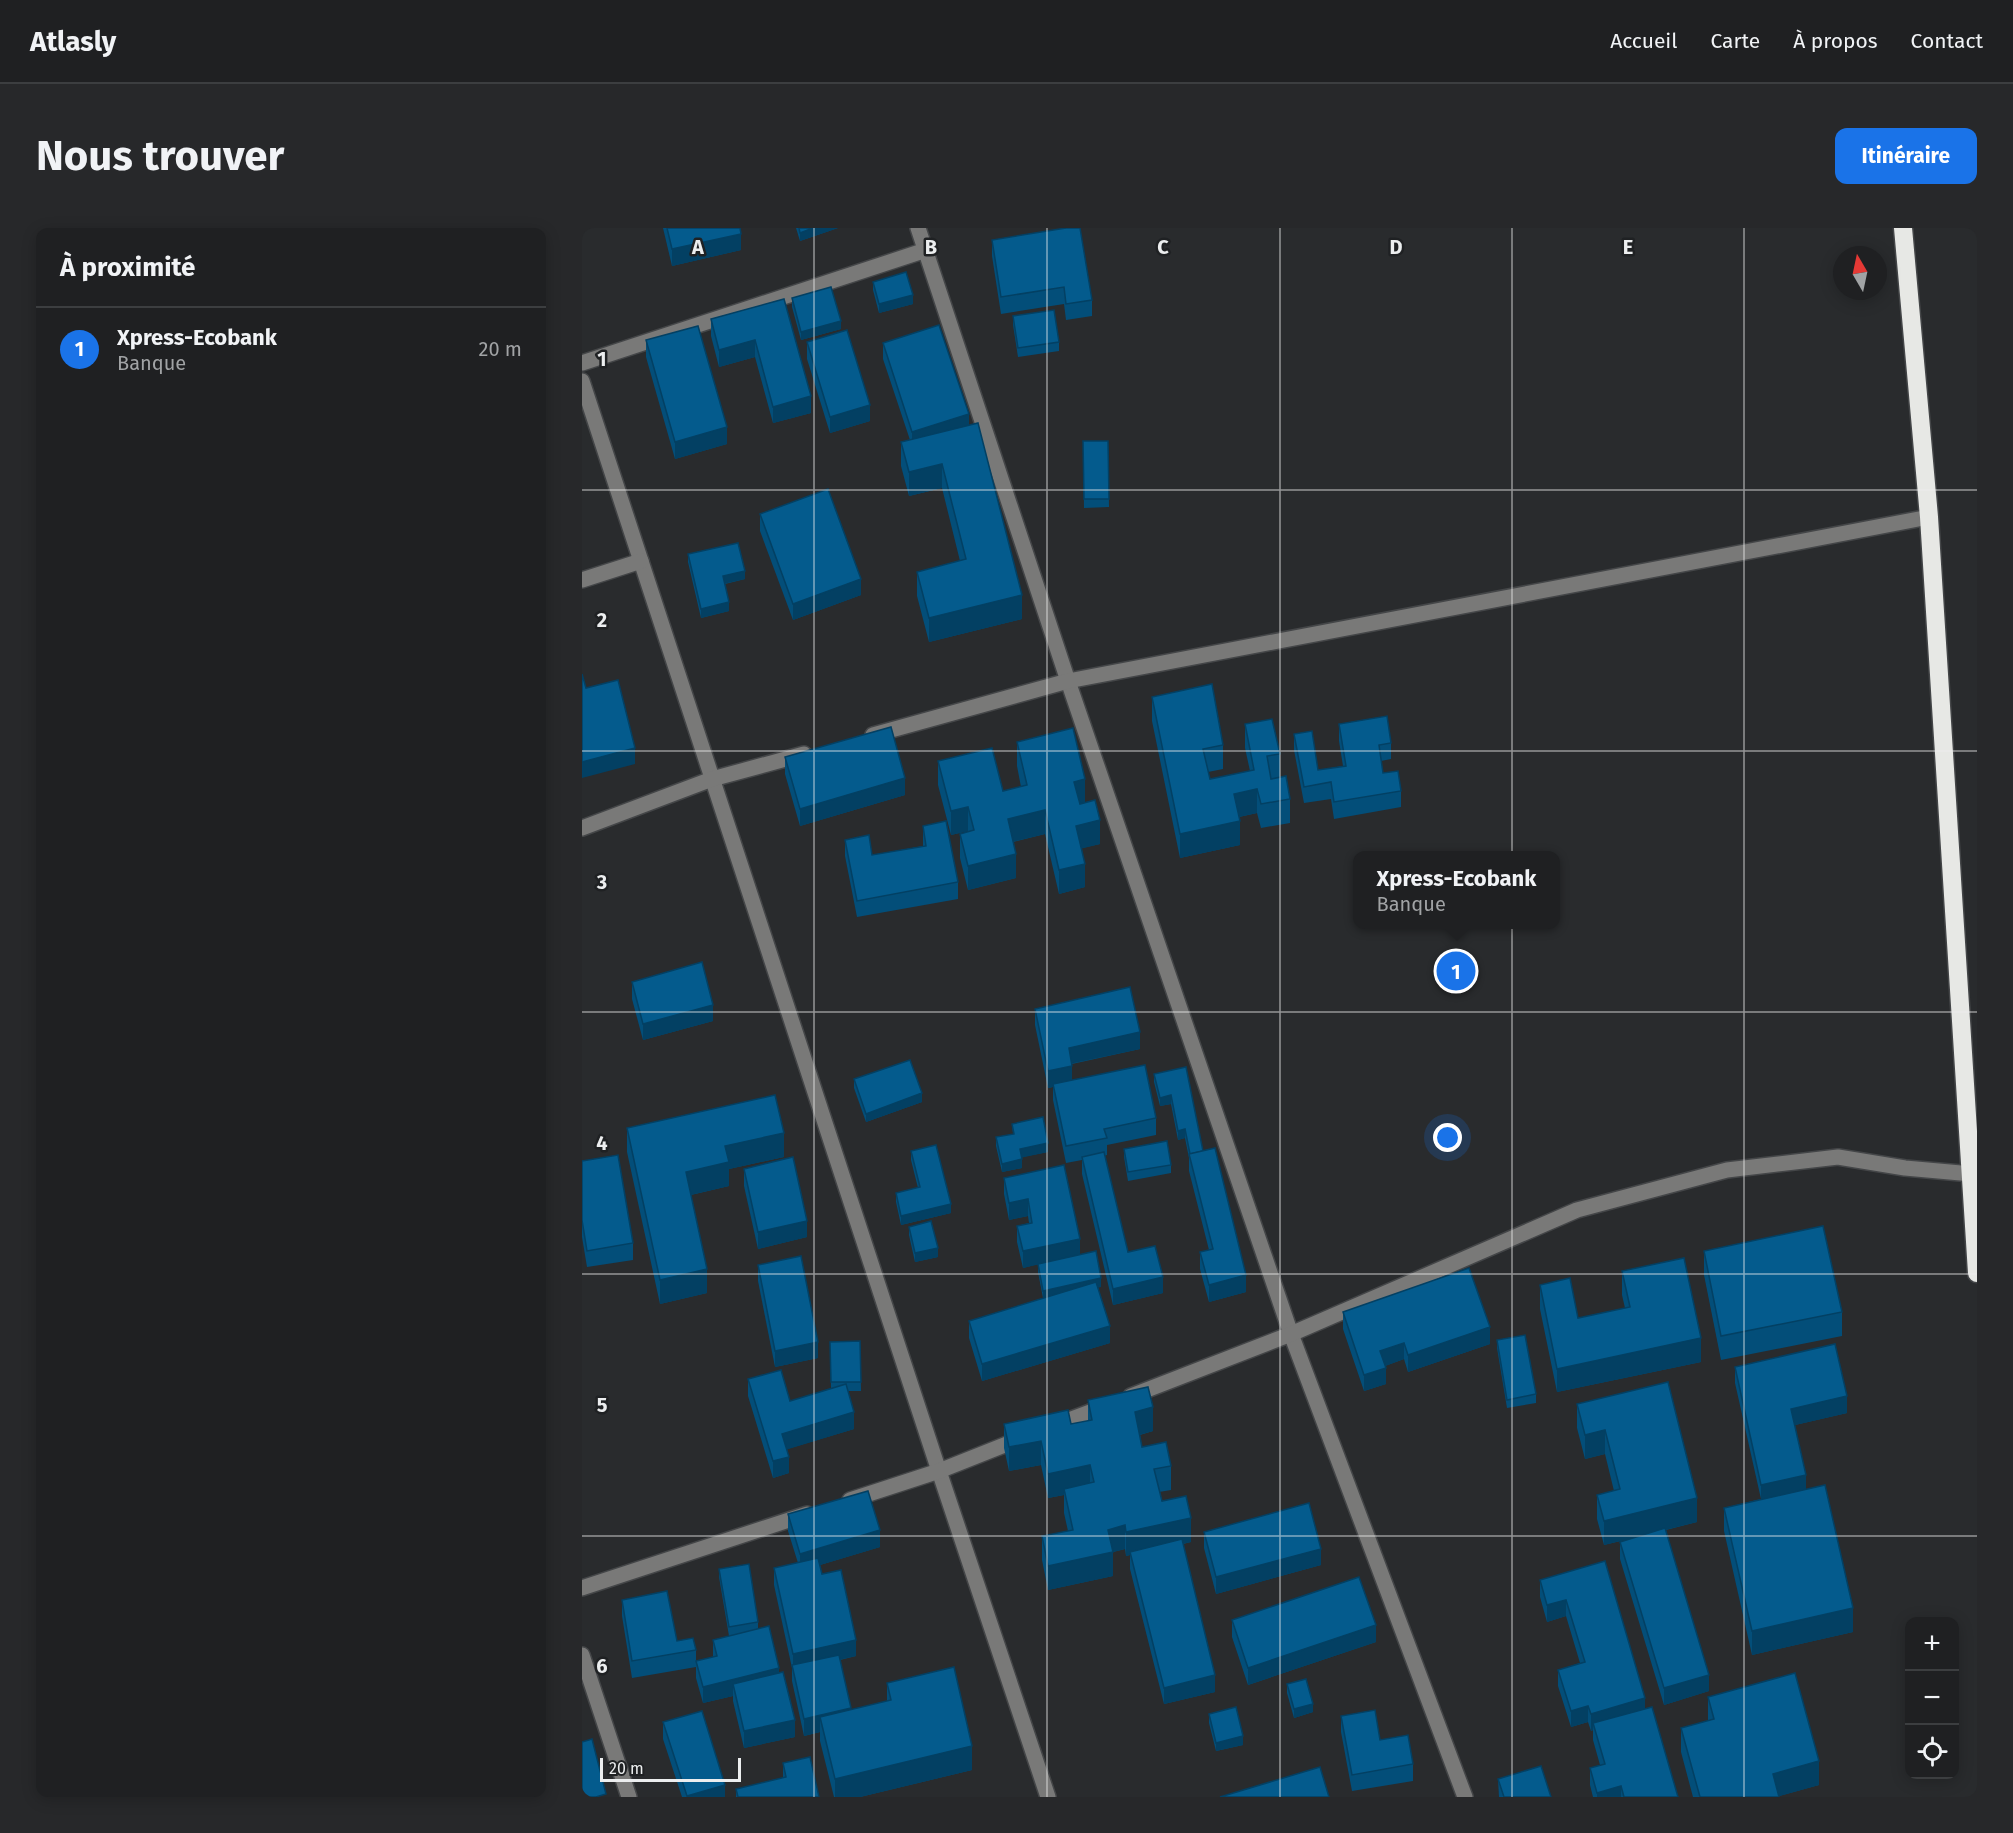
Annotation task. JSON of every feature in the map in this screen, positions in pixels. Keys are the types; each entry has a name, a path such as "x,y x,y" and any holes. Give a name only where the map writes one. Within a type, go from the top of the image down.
{"highway":[{"path":"1903,228 1929,517 1977,1273"}],"street":[{"path":"918,228 1068,681 1291,1334 1465,1797"},
{"path":"582,363 926,250"},
{"path":"582,381 1048,1797"},
{"path":"861,738 1068,681 1929,517"},
{"path":"582,580 641,561"},
{"path":"582,828 712,779 816,751"},
{"path":"838,1504 939,1471 1291,1334 1577,1210 1727,1170 1838,1157 1905,1168 1972,1174"},
{"path":"582,1588 816,1511"},
{"path":"582,1655 629,1797"}],"building":[{"path":"667,228 740,228 741,234 672,249"},
{"path":"799,228 813,228 800,233"},
{"path":"1066,228 1080,228 1092,300 1066,304 1064,287 1001,297 992,240"},
{"path":"906,272 913,295 879,304 873,282"},
{"path":"831,287 841,321 801,332 792,298"},
{"path":"784,299 811,396 773,407 755,340 719,350 711,319"},
{"path":"1054,310 1059,342 1018,348 1013,316"},
{"path":"939,325 969,414 912,432 883,343"},
{"path":"698,326 727,427 675,442 646,340"},
{"path":"847,330 870,405 830,417 807,342"},
{"path":"978,423 1022,595 929,618 917,572 966,559 942,464 909,472 901,442"},
{"path":"1083,441 1108,441 1109,499 1084,499"},
{"path":"828,489 861,579 793,604 760,514"},
{"path":"738,543 745,571 723,576 729,602 701,609 688,554"},
{"path":"582,674 586,688 618,680 635,748 582,762"},
{"path":"1212,684 1223,745 1203,749 1210,779 1254,770 1245,724 1272,719 1280,754 1267,756 1271,779 1286,776 1290,799 1261,804 1257,789 1234,794 1240,821 1180,834 1152,697"},
{"path":"1387,716 1391,743 1379,745 1383,773 1398,771 1401,791 1334,802 1331,782 1304,787 1294,734 1312,731 1318,770 1346,766 1339,724"},
{"path":"891,727 905,778 800,809 785,757"},
{"path":"1073,728 1085,779 1074,782 1080,804 1095,800 1100,820 1076,826 1085,864 1059,870 1045,810 1008,819 1016,854 968,866 960,834 974,830 968,807 951,811 938,761 992,748 1003,791 1027,785 1017,742"},
{"path":"946,821 958,882 857,901 845,840 869,835 872,855 926,846 923,826"},
{"path":"702,962 713,1005 643,1024 632,982"},
{"path":"1130,987 1140,1032 1069,1048 1072,1066 1048,1071 1035,1009"},
{"path":"910,1060 922,1093 866,1114 854,1079"},
{"path":"1145,1065 1156,1118 1104,1129 1107,1138 1066,1146 1053,1084"},
{"path":"1186,1067 1203,1151 1190,1154 1185,1129 1178,1131 1171,1095 1160,1098 1154,1074"},
{"path":"775,1095 784,1133 725,1146 729,1162 686,1172 707,1269 660,1280 627,1128"},
{"path":"1043,1117 1048,1143 1020,1149 1022,1159 1002,1164 996,1137 1014,1134 1012,1124"},
{"path":"1167,1141 1171,1165 1128,1172 1124,1149"},
{"path":"936,1145 951,1204 901,1216 896,1193 920,1187 911,1151"},
{"path":"1215,1148 1246,1275 1209,1285 1200,1252 1213,1249 1189,1154"},
{"path":"1104,1152 1128,1252 1155,1246 1163,1277 1113,1289 1082,1157"},
{"path":"618,1155 633,1243 587,1251 582,1220 582,1161"},
{"path":"793,1157 807,1221 758,1232 744,1169"},
{"path":"1064,1165 1080,1239 1023,1251 1017,1226 1032,1223 1028,1199 1009,1203 1004,1178"},
{"path":"931,1221 938,1248 915,1253 909,1227"},
{"path":"1823,1226 1842,1312 1721,1336 1704,1251"},
{"path":"1096,1251 1101,1278 1043,1291 1038,1264"},
{"path":"801,1256 818,1342 775,1351 758,1265"},
{"path":"1684,1258 1701,1338 1557,1369 1540,1285 1570,1278 1578,1318 1630,1307 1622,1271"},
{"path":"1469,1268 1490,1327 1408,1355 1404,1343 1380,1351 1386,1368 1364,1375 1343,1312"},
{"path":"1096,1282 1110,1326 982,1364 969,1321"},
{"path":"1525,1335 1536,1394 1507,1400 1497,1340"},
{"path":"860,1341 861,1382 831,1382 830,1342"},
{"path":"1835,1344 1847,1396 1791,1409 1806,1475 1761,1485 1735,1367"},
{"path":"781,1370 790,1401 846,1384 854,1412 782,1434 789,1457 773,1461 748,1379"},
{"path":"1668,1382 1697,1498 1604,1521 1597,1495 1620,1489 1605,1430 1585,1435 1577,1404"},
{"path":"1148,1387 1153,1407 1135,1412 1142,1447 1166,1442 1171,1466 1154,1469 1162,1501 1186,1496 1191,1518 1126,1532 1125,1525 1108,1530 1113,1552 1048,1566 1042,1536 1073,1530 1064,1489 1094,1482 1090,1465 1048,1474 1041,1441 1009,1447 1004,1424 1068,1410 1071,1424 1092,1420 1088,1400"},
{"path":"1825,1485 1853,1608 1752,1631 1724,1508"},
{"path":"868,1491 880,1530 800,1554 788,1514"},
{"path":"1309,1503 1321,1549 1216,1577 1204,1532"},
{"path":"1665,1528 1709,1675 1664,1688 1620,1542"},
{"path":"1182,1539 1215,1675 1164,1688 1130,1552"},
{"path":"818,1558 822,1574 841,1570 856,1640 793,1654 774,1568"},
{"path":"1605,1561 1645,1698 1591,1714 1588,1706 1571,1711 1558,1670 1585,1662 1566,1600 1547,1605 1540,1580"},
{"path":"749,1564 758,1622 729,1627 719,1569"},
{"path":"1359,1577 1376,1625 1248,1668 1232,1620"},
{"path":"667,1591 677,1641 693,1638 696,1650 632,1661 622,1600"},
{"path":"769,1626 779,1668 703,1687 696,1661 717,1656 713,1640"},
{"path":"839,1655 851,1708 804,1719 792,1665"},
{"path":"954,1667 972,1746 835,1779 820,1717 891,1700 887,1683"},
{"path":"783,1672 795,1720 744,1731 733,1684"},
{"path":"1795,1673 1819,1761 1773,1774 1779,1797 1700,1797 1681,1728 1714,1719 1708,1697"},
{"path":"1306,1679 1313,1704 1294,1709 1287,1684"},
{"path":"1236,1707 1243,1736 1216,1743 1209,1714"},
{"path":"1652,1707 1678,1797 1624,1797 1621,1786 1597,1793 1590,1768 1605,1764 1593,1723"},
{"path":"1375,1710 1380,1740 1408,1735 1413,1764 1352,1775 1341,1716"},
{"path":"702,1711 725,1785 687,1796 663,1722"},
{"path":"592,1739 606,1794 582,1797 582,1742"},
{"path":"810,1757 819,1797 738,1797 736,1789 786,1777 783,1763"},
{"path":"1541,1766 1551,1797 1504,1797 1498,1779"},
{"path":"1320,1767 1329,1797 1220,1797"}],"place":[{"name":"Xpress-Ecobank","path":"1456,971"}]}
